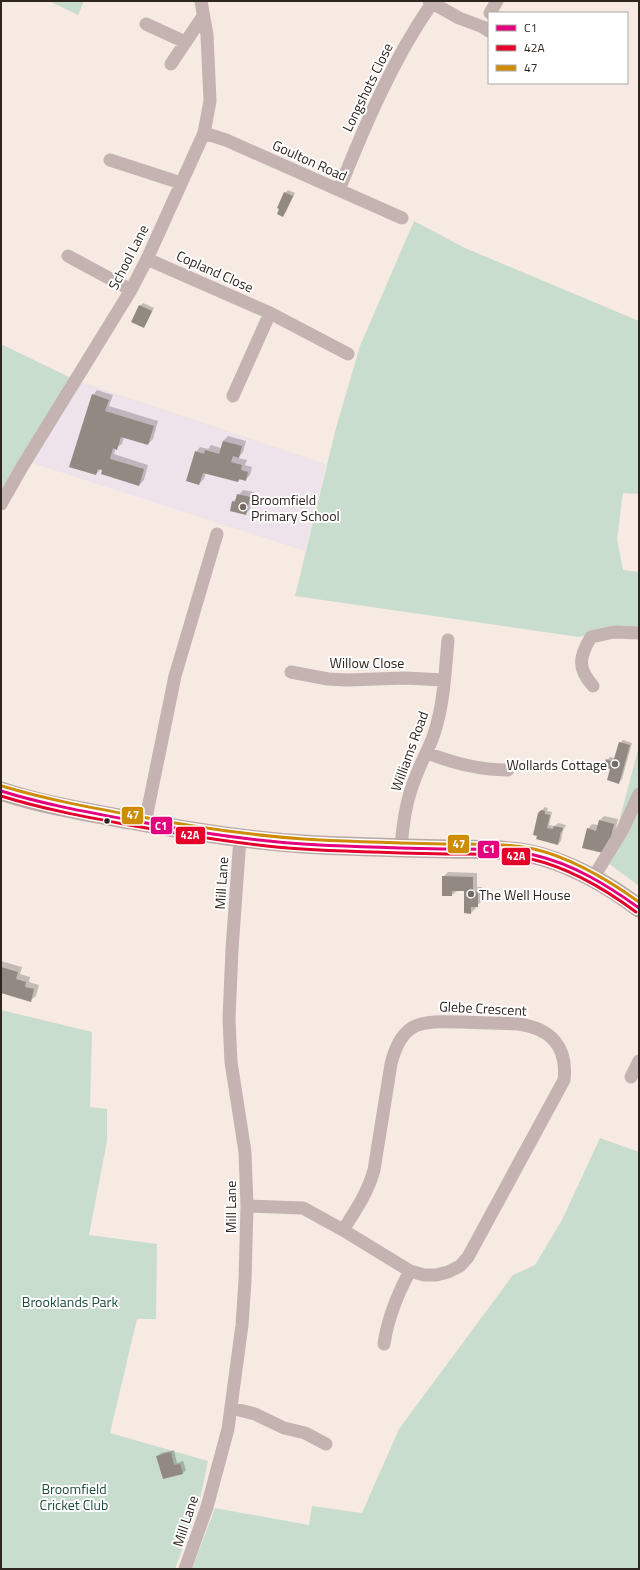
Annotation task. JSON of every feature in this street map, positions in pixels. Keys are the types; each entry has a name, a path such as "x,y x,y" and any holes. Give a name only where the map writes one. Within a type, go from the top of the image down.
{"main road":[{"path":"1,791 65,808 145,823 240,838 295,844 520,852 543,857 575,869 618,892 639,908"}],"street":[{"name":"School Lane","path":"1,504 131,290 147,259 204,133 210,102 207,35 201,1"},
{"name":"Longshots Close","path":"492,12 497,1"},
{"name":"Longshots Close","path":"340,190 362,132 398,56 430,2 459,18 488,21"},
{"path":"171,64 203,16"},
{"path":"146,24 185,42"},
{"name":"Goulton Road","path":"204,133 226,140 402,218"},
{"path":"110,160 181,183"},
{"path":"68,256 131,290"},
{"name":"Copland Close","path":"147,259 270,313 348,354"},
{"path":"233,396 270,313"},
{"path":"145,823 175,676 217,534"},
{"path":"593,686 586,678 580,664 584,648 591,637 614,632 639,633"},
{"name":"Williams Road","path":"401,848 403,821 408,800 416,776 434,734 441,709 448,640"},
{"name":"Willow Close","path":"291,672 328,679 347,680 405,678 444,680"},
{"path":"427,753 469,767 508,770"},
{"path":"623,829 639,794"},
{"path":"593,878 623,829 639,808"},
{"name":"Mill Lane","path":"185,1569 207,1506 221,1458 231,1408 244,1303 247,1206 245,1152 231,1062 229,1019 232,949 240,838"},
{"name":"Glebe Crescent","path":"247,1206 304,1208 410,1270 424,1276 448,1272 460,1266 471,1251 564,1080 564,1063 559,1046 552,1037 542,1030 530,1025 518,1024 431,1022 413,1027 406,1032 394,1050 390,1064 374,1170 370,1185 363,1199 343,1230"},
{"path":"631,1077 639,1063"},
{"path":"384,1344 387,1325 393,1306 410,1270"},
{"path":"231,1408 255,1414 284,1428 305,1433 326,1444"}],"shaded area":[{"name":"Broomfield Primary School","path":"81,382 326,464 305,551 32,463"}],"green space":[{"path":"49,1 84,1 78,15"},
{"path":"414,221 465,248 639,321 639,494 623,493 617,539 623,570 639,572 639,631 609,629 579,637 295,596 336,428 360,346"},
{"path":"1,344 71,378 1,498"},
{"path":"639,746 639,886 608,863"},
{"name":"Brooklands Park","path":"1,1010 92,1032 90,1107 107,1109 107,1141 89,1235 157,1244 156,1319 137,1319 110,1433 208,1461 199,1504 175,1569 1,1569"},
{"path":"600,1138 639,1152 639,1569 192,1569 215,1508 309,1525 312,1506 362,1513 399,1429 513,1275 535,1265 562,1220"}],"building":[{"path":"284,192 293,196 283,217 277,214 279,209 277,208"},
{"path":"139,305 152,311 144,328 131,322"},
{"path":"92,394 109,400 105,411 154,426 148,445 121,437 117,450 113,448 110,459 144,469 139,486 101,474 102,470 98,469 96,475 69,467"},
{"path":"223,441 242,446 239,458 233,456 231,462 242,465 241,470 248,472 246,481 239,479 238,482 203,473 199,485 186,481 195,451 204,454 205,450 219,454"},
{"path":"237,494 250,497 246,515 230,511 232,501 235,502"},
{"name":"Wollards Cottage","path":"619,742 630,745 619,784 607,780 610,769 604,767 606,759 613,762"},
{"path":"541,810 545,811 545,814 550,815 547,828 553,829 554,826 563,828 558,845 536,839 537,836 533,835 538,813"},
{"path":"599,820 614,824 607,854 582,848 587,828 596,831"},
{"name":"The Well House","path":"442,876 473,877 473,891 478,892 478,907 471,907 471,914 464,913 464,891 452,891 452,896 442,896"},
{"path":"1,967 18,972 16,979 26,982 25,987 34,989 31,1002 1,993"},
{"path":"171,1452 174,1465 180,1464 183,1474 163,1479 156,1456"}],"transit line":[{"name":"47","path":"2,786 50,799 99,809 238,833 357,842 490,844 534,849 562,858 589,870 639,902"},
{"name":"C1","path":"1,791 81,811 238,838 321,845 392,848 490,849 534,855 562,864 589,876 615,891 639,908"},
{"name":"42A","path":"1,796 81,816 193,836 259,845 338,851 428,854 489,854 521,857 560,868 586,880 612,895 636,912"}],"place":[{"name":"Broomfield Primary School","path":"243,507"},
{"name":"Wollards Cottage","path":"615,764"},
{"name":"The Well House","path":"471,894"}],"park label":[{"name":"Broomfield Cricket Club","path":"74,1496"}]}
